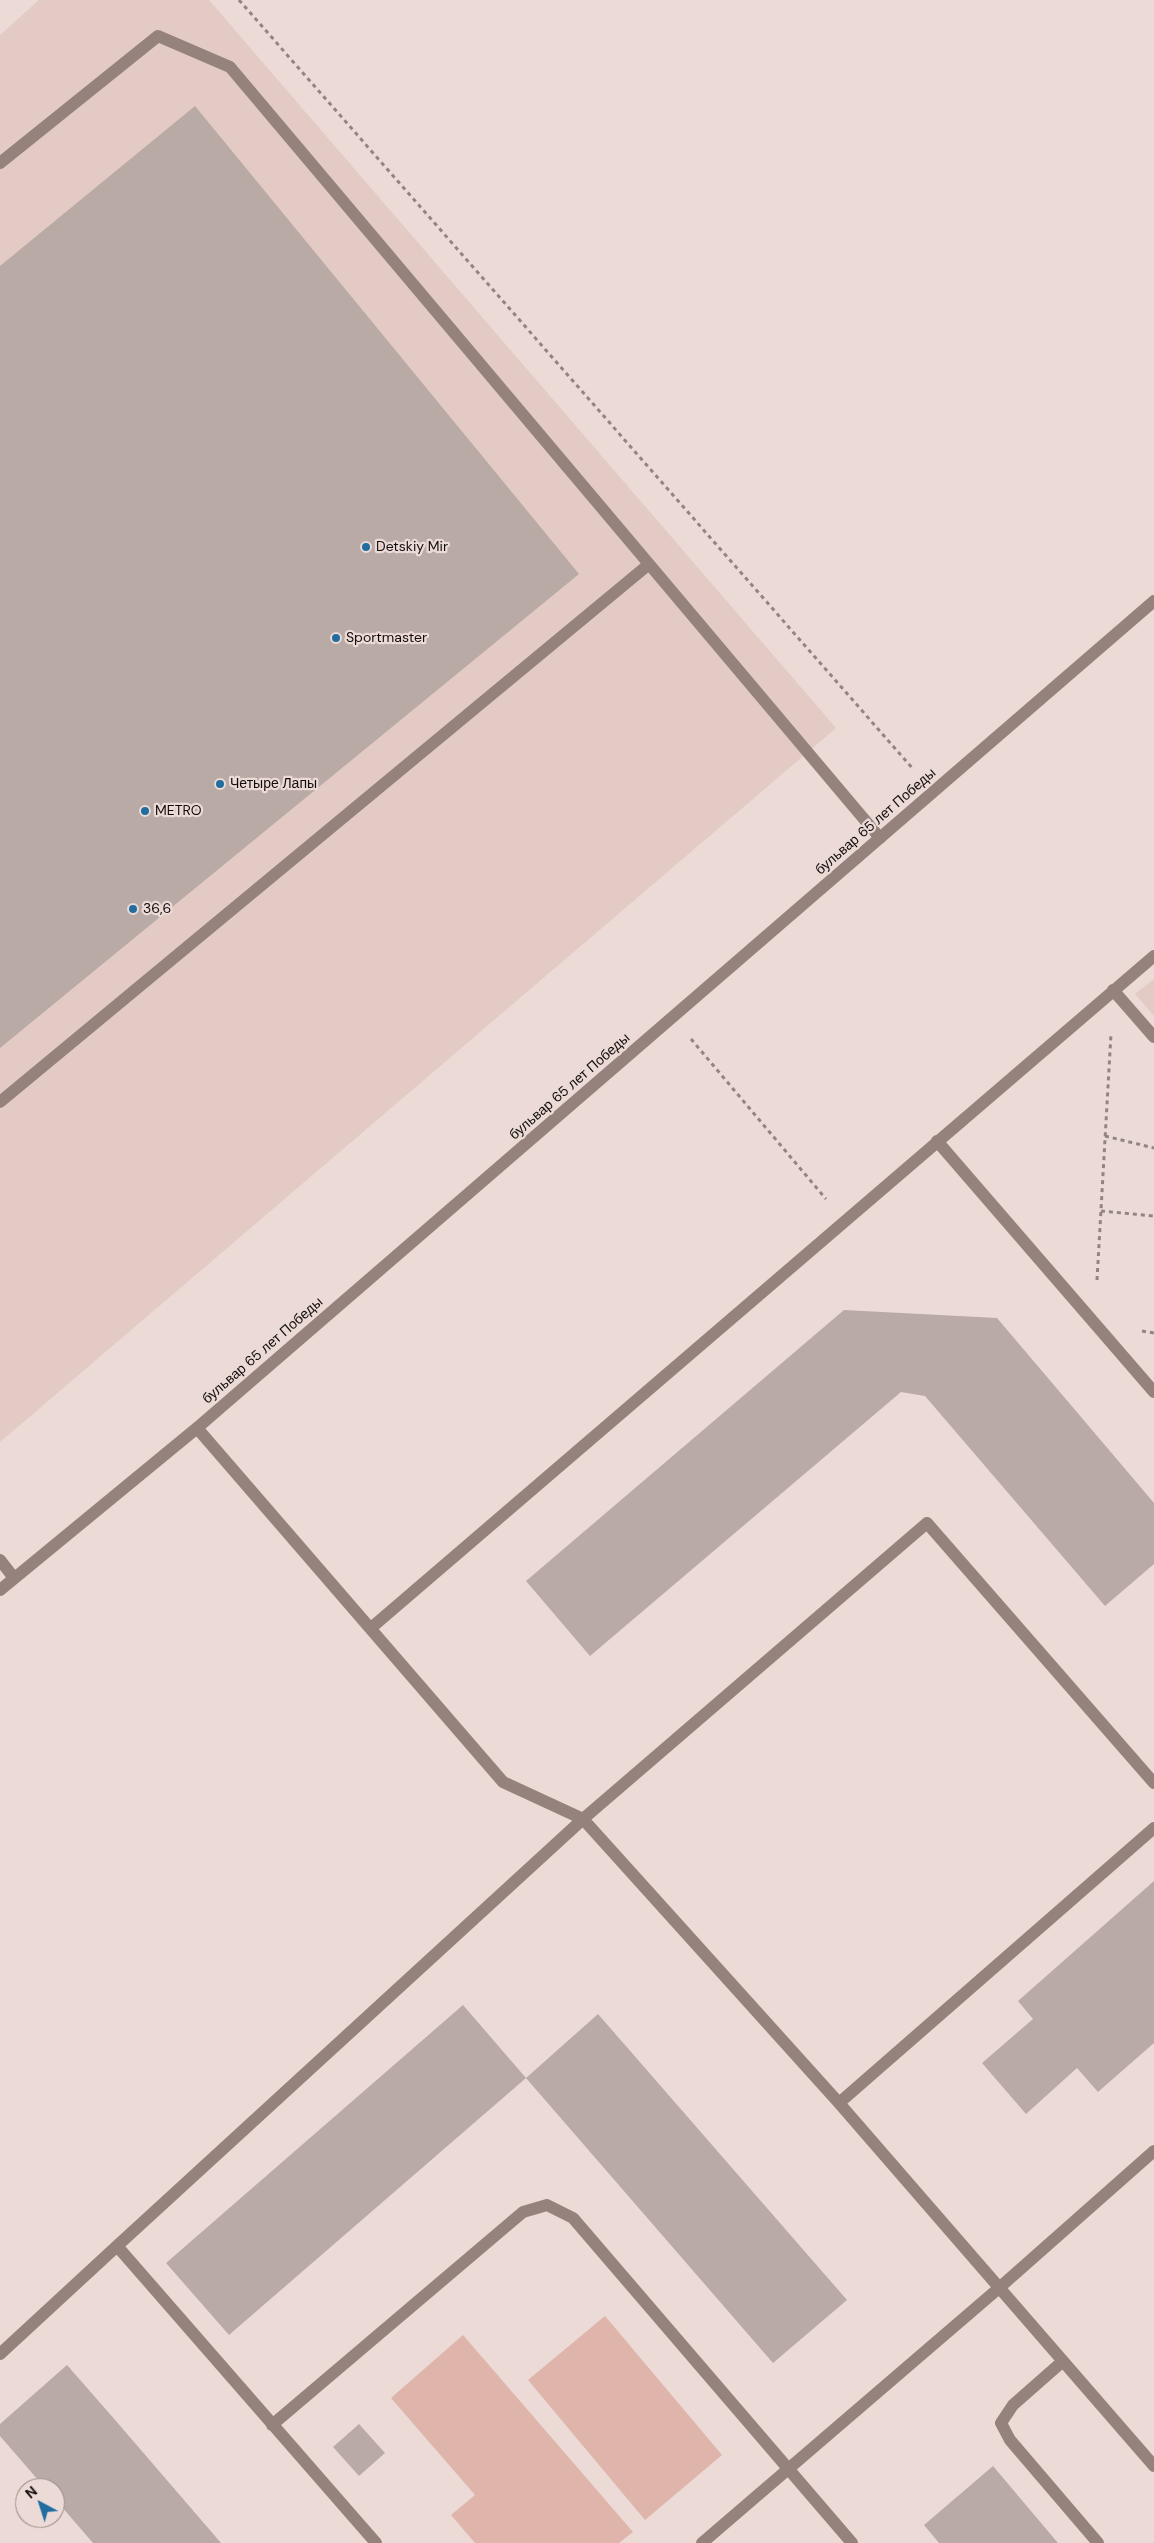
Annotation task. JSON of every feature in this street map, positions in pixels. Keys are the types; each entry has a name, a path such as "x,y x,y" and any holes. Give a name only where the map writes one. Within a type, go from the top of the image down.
{"street":[{"path":"0,163 158,36 230,67 880,838"},
{"path":"0,1102 648,565"},
{"name":"бульвар 65 лет Победы","path":"0,1590 197,1428 1154,600"},
{"path":"371,1628 844,1220 1154,956"},
{"path":"1113,990 1154,1037"},
{"path":"937,1141 1154,1392"},
{"path":"197,1428 503,1782 583,1819 839,2103 1154,2466"},
{"path":"0,2354 583,1819 927,1523 1154,1783"},
{"path":"0,1560 14,1578"},
{"path":"839,2103 1154,1828"},
{"path":"702,2543 999,2288 1154,2150"},
{"path":"272,2425 523,2212 547,2205 573,2218 852,2543"},
{"path":"117,2246 376,2543"},
{"path":"1063,2361 1012,2405 1001,2423 1010,2440 1098,2543"}],"path":[{"path":"239,0 933,793"},
{"path":"1095,1324 1113,990"},
{"path":"673,1018 844,1220"},
{"path":"1105,1136 1154,1148"},
{"path":"1101,1211 1154,1216"}],"shaded area":[{"path":"39,0 209,0 836,728 0,1442 0,35"},
{"path":"1154,979 1154,1016 1135,994"},
{"path":"605,2316 722,2455 645,2520 528,2380"},
{"path":"463,2335 633,2532 619,2543 475,2543 451,2515 475,2495 391,2398"}],"building":[{"name":"METRO","path":"195,106 579,574 0,1048 0,266"},
{"path":"844,1310 997,1318 1154,1503 1154,1564 1105,1606 925,1396 901,1392 590,1656 526,1581"},
{"path":"1154,1881 1154,2043 1098,2092 1077,2068 1026,2114 982,2063 1033,2019 1018,2001"},
{"path":"463,2005 526,2078 229,2335 166,2263"},
{"path":"598,2014 847,2300 773,2363 526,2078"},
{"path":"67,2365 221,2543 93,2543 65,2511 65,2478 36,2478 0,2436 0,2424"},
{"path":"359,2424 385,2453 359,2476 333,2447"},
{"path":"993,2466 1058,2543 939,2543 924,2525"}],"place":[{"name":"Detskiy Mir","path":"366,547"},
{"name":"Sportmaster","path":"336,638"},
{"name":"Четыре Лапы","path":"220,784"},
{"name":"METRO","path":"145,811"},
{"name":"36,6","path":"133,909"}]}
